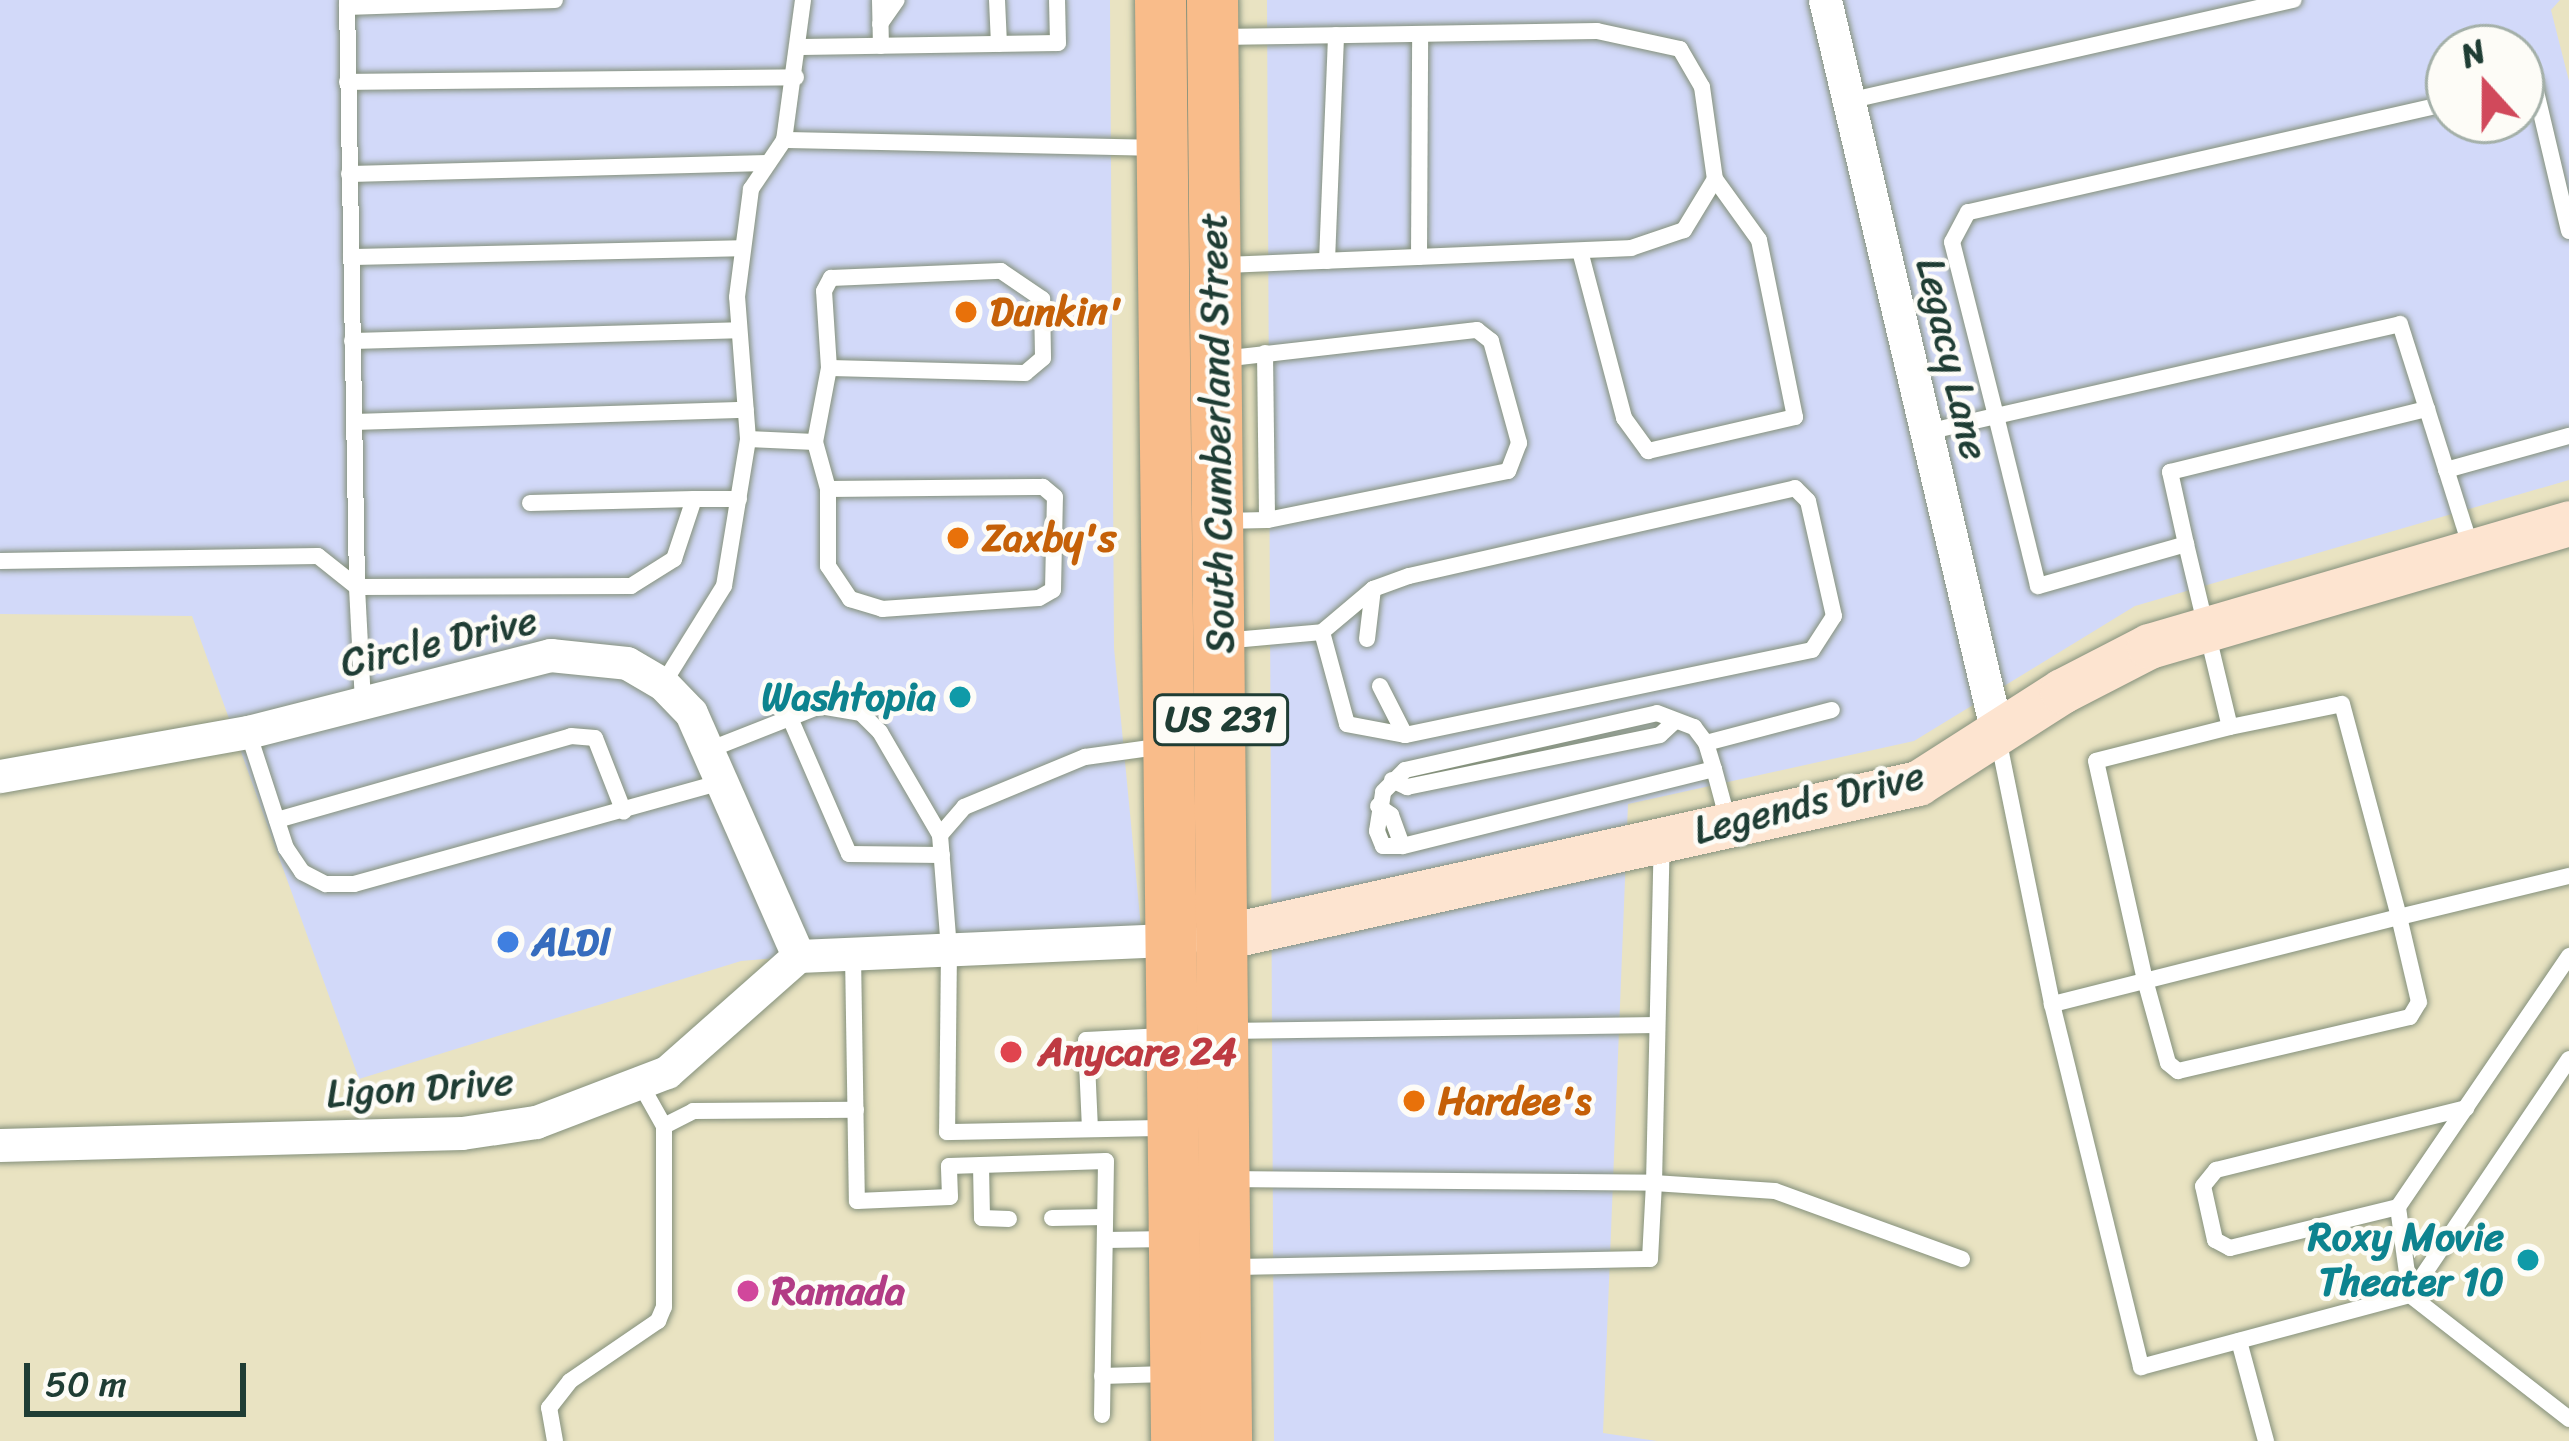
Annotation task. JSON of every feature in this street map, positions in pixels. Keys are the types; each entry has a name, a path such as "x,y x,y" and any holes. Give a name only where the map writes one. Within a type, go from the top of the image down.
{"main road":[{"name":"South Cumberland Street","path":"1176,1441 1164,746 1191,643 1244,520 1243,356 1188,266 1160,148 1186,25"},
{"name":"South Cumberland Street","path":"1186,25 1191,643 1223,937 1226,1441"}],"street":[{"name":"Legacy Lane","path":"1825,0 1998,737"},
{"name":"Legends Drive","path":"1223,937 1918,783 1998,737 2099,669 2206,629 2569,523"},
{"name":"Circle Drive","path":"0,776 248,732 550,655 627,663 663,684"},
{"path":"663,684 711,748 798,956 1223,937"},
{"name":"Ligon Drive","path":"0,1145 462,1133 591,1108 641,1085 706,1043 798,956"}],"lane":[{"path":"363,702 347,4 555,0"},
{"path":"663,684 724,586 748,439 739,330 743,248 751,190 784,140 802,47 802,0"},
{"path":"880,0 880,46"},
{"path":"880,24 897,0"},
{"path":"997,0 999,44"},
{"path":"802,47 1058,43 1057,0"},
{"path":"1848,100 2294,0"},
{"path":"1186,25 1336,35 1597,31 1680,49 1702,87 1715,179 1759,240 1795,417 1648,451 1624,418 1580,250"},
{"path":"1419,257 1420,34"},
{"path":"1327,261 1336,35"},
{"path":"347,82 796,77"},
{"path":"2186,544 2038,586 1952,242 1969,212 2425,108"},
{"path":"2545,129 2569,230"},
{"path":"784,140 1160,148"},
{"path":"349,174 768,164"},
{"path":"1188,266 1631,248 1684,230 1715,179"},
{"path":"351,257 743,248"},
{"path":"828,490 1032,484 1054,497 1053,590 1039,598 882,609 850,599 831,577 828,490 815,442 829,368 824,291 845,272 1001,271 1042,299 1043,358 1025,373 829,368"},
{"path":"1927,432 2400,324 2472,552"},
{"path":"352,340 739,330"},
{"path":"1243,356 1477,330 1491,341 1519,443 1508,471 1244,520"},
{"path":"2230,727 2170,472 2427,409"},
{"path":"354,422 746,410"},
{"path":"2446,470 2569,436"},
{"path":"748,439 815,442"},
{"path":"1191,643 1322,632 1373,589 1795,488 1808,501 1834,616 1812,650 1405,735 1347,724 1322,632"},
{"path":"0,561 318,556 357,587 631,586 674,559 694,499"},
{"path":"530,503 739,499"},
{"path":"1366,640 1373,589"},
{"path":"1380,686 1405,735"},
{"path":"2342,704 2419,1002 2410,1017 2178,1071 2168,1063 2146,980 2096,761 2230,727 2342,704"},
{"path":"711,748 820,706 861,713 940,835 950,950 950,1197 857,1201 853,954"},
{"path":"1706,743 1832,710"},
{"path":"1714,769 1402,846 1382,846 1378,806 1392,780 1405,770 1657,713 1706,743 1714,769 1730,825"},
{"path":"790,718 848,854 942,855"},
{"path":"248,732 277,820 302,872 326,884 354,884 724,782"},
{"path":"277,820 571,736 595,738 624,812"},
{"path":"1998,737 2052,1004 2141,1367 2410,1295 2569,1059"},
{"path":"940,835 964,807 1085,757 1164,746"},
{"path":"1225,1267 1650,1258 1662,840"},
{"path":"2052,1004 2569,876"},
{"path":"2569,956 2398,1207 2410,1295 2569,1419"},
{"path":"1224,1031 1658,1025"},
{"path":"1090,1130 1086,1040 1169,1036"},
{"path":"555,1441 549,1408 570,1381 643,1334 664,1307 664,1126 641,1085"},
{"path":"2398,1207 2230,1248 2215,1240 2203,1186 2216,1170 2465,1108"},
{"path":"664,1126 693,1111 856,1110"},
{"path":"947,1132 1172,1128"},
{"path":"949,1166 1106,1161 1102,1415"},
{"path":"981,1165 982,1218 1009,1219"},
{"path":"1225,1179 1654,1183 1775,1191 1962,1258"},
{"path":"1052,1218 1105,1217"},
{"path":"1105,1240 1174,1239"},
{"path":"2239,1341 2266,1441"},
{"path":"1102,1376 1175,1374"}],"shaded area":[{"path":"0,0 1110,0 1114,648 1141,927 741,961 359,1079 192,616 0,614"},
{"path":"1267,0 2560,0 2551,10 2569,81 2569,480 2135,606 1914,741 1628,804 1603,1433 1657,1441 1274,1441"}],"place":[{"name":"Dunkin'","path":"966,312"},
{"name":"Zaxby's","path":"958,538"},
{"name":"Washtopia","path":"960,697"},
{"name":"ALDI","path":"508,942"},
{"name":"Anycare 24","path":"1011,1052"},
{"name":"Hardee's","path":"1414,1101"},
{"name":"Roxy Movie Theater 10","path":"2528,1260"},
{"name":"Ramada","path":"748,1291"}]}
